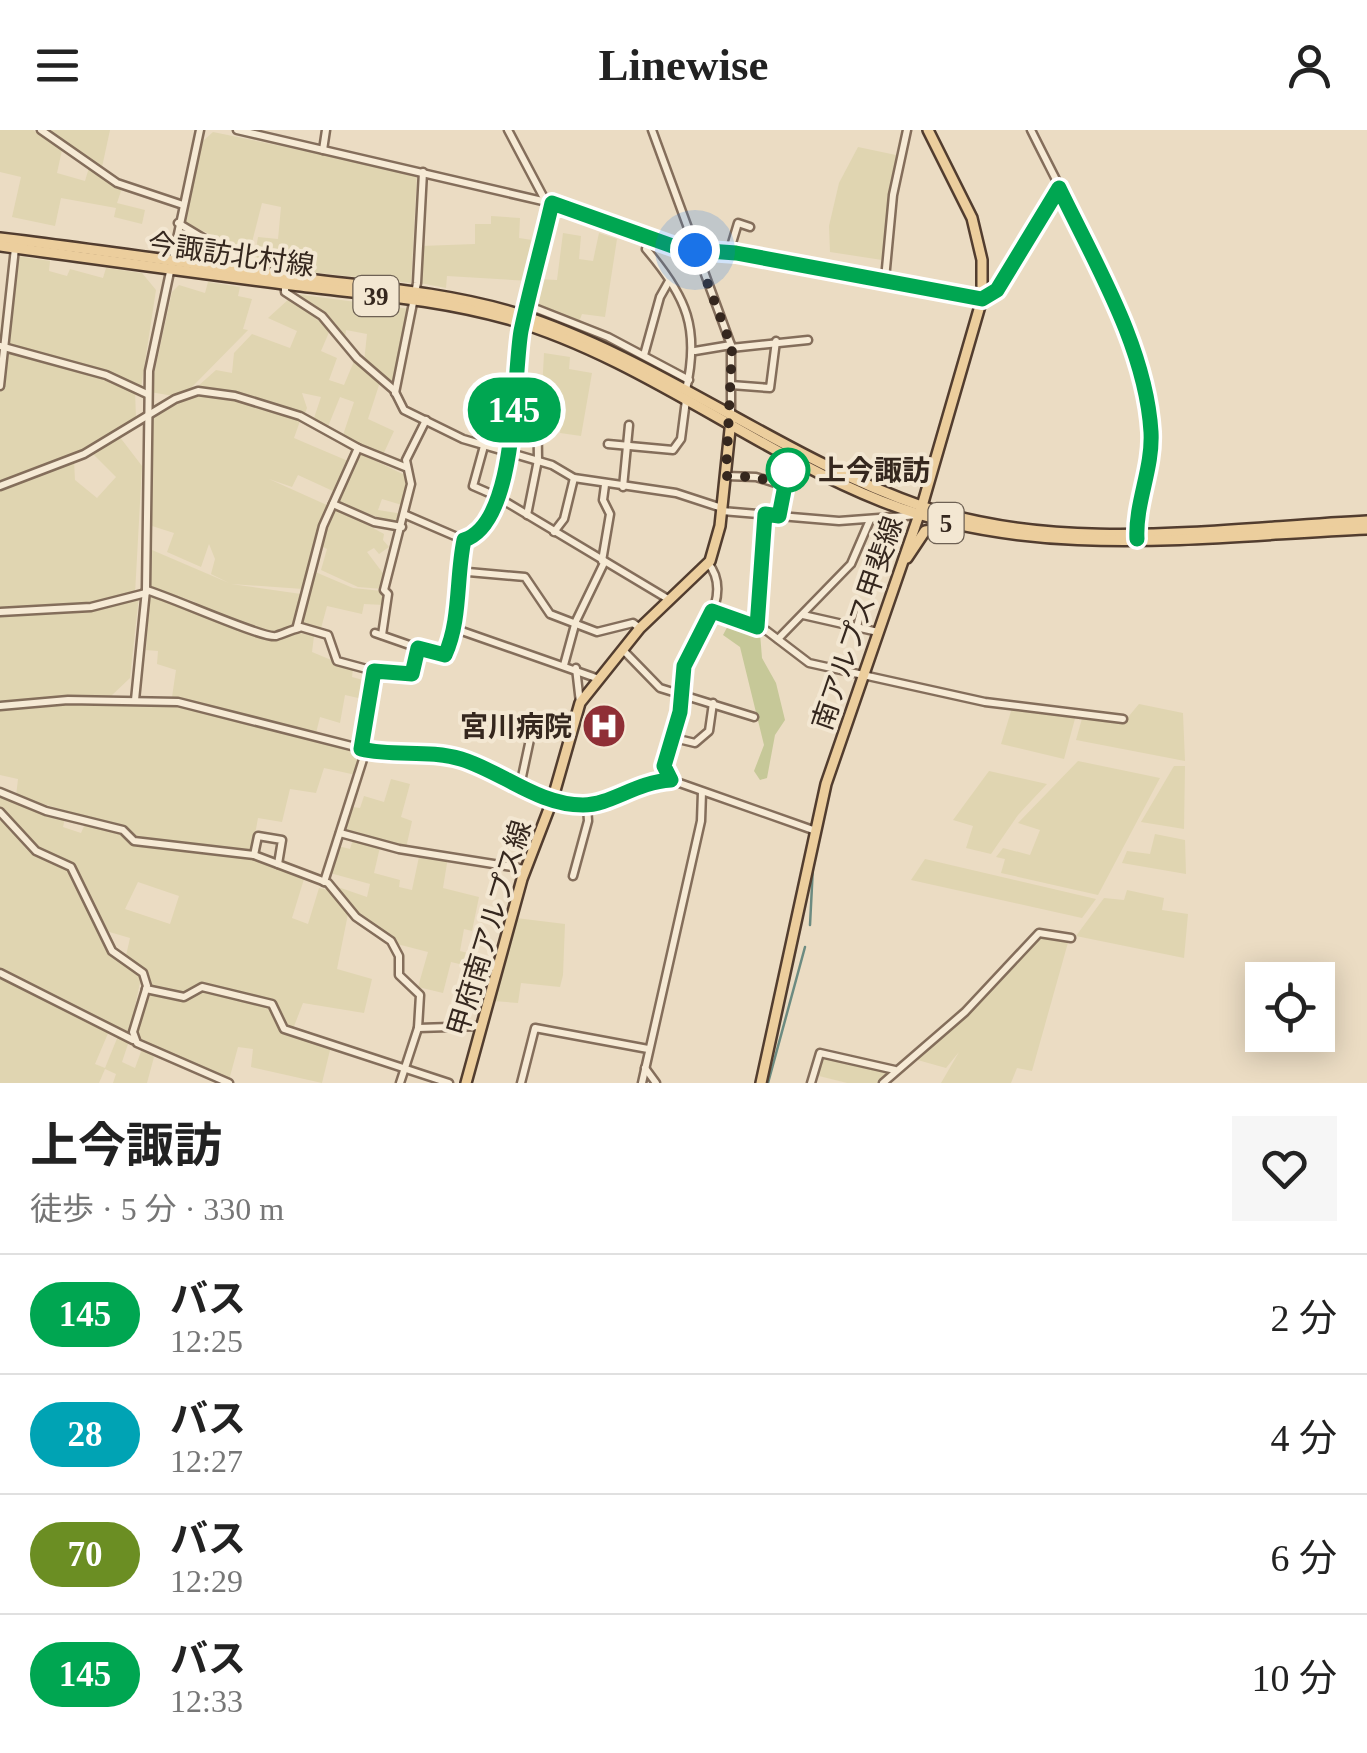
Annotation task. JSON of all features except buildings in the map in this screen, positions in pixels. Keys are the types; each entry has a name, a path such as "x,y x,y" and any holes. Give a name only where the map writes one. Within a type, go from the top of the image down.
{"main road":[{"name":"南アルプス甲斐線","path":"760,1083 813,830 835,752 920,511 982,299 982,260 972,218 928,130"},
{"name":"今諏訪北村線","path":"0,238 286,284 479,304 544,322 687,390 730,418"},
{"name":"今諏訪北村線","path":"0,246 246,271 415,297"},
{"name":"5","path":"730,418 920,511 998,534 1367,529"},
{"path":"708,563 722,510 730,418"},
{"name":"5","path":"920,511 1036,530 1137,535"},
{"name":"5","path":"1182,534 1367,520"},
{"path":"903,561 931,528 998,534"},
{"name":"甲府南アルプス線","path":"466,1083 525,869 552,801 580,704 640,628 708,563"}],"street":[{"path":"40,130 118,183 182,204"},
{"path":"135,700 146,592 147,394 182,204 200,130"},
{"path":"236,130 549,202 695,250 884,279 982,299 997,290 1059,188"},
{"path":"323,150 326,130"},
{"path":"426,420 405,467 411,484 406,515 384,590 388,594 378,634 445,655 456,630 457,571 464,540 478,531 496,496 508,454 520,335 549,202 508,130"},
{"path":"652,130 731,346 730,418"},
{"path":"884,279 893,195 906,130"},
{"path":"1031,130 1143,381 1152,438 1137,535"},
{"path":"395,394 415,297 423,172"},
{"path":"729,253 738,223 750,226"},
{"path":"178,224 243,262 246,271"},
{"path":"608,444 673,450 682,439 695,351 683,303 646,249 650,238"},
{"path":"0,386 15,248"},
{"path":"644,355 660,297 670,280"},
{"path":"286,284 285,292 322,316 357,358 395,394 404,410 484,446 538,460 574,478 676,492 722,510 870,520 920,511"},
{"path":"527,305 644,355 687,390"},
{"path":"695,351 808,340"},
{"path":"731,385 770,388 776,341"},
{"path":"4,347 92,370 147,394"},
{"path":"0,486 84,454 146,416 198,391 235,396 300,416 358,448 405,467"},
{"path":"527,515 538,460 537,392"},
{"path":"623,487 629,425"},
{"path":"484,446 472,486 496,496 603,562 646,582 668,599"},
{"path":"298,628 304,593 333,504 358,448"},
{"path":"779,516 788,470"},
{"path":"726,476 756,477 785,486"},
{"path":"554,532 564,518 574,478"},
{"path":"564,665 576,621 603,562 610,514 603,500 604,485"},
{"path":"333,504 374,522 402,527"},
{"path":"757,627 765,514"},
{"path":"406,515 464,540"},
{"path":"778,638 850,564 870,520"},
{"path":"671,780 664,766 674,738 684,666 712,611 717,577 708,563"},
{"path":"457,571 525,577 550,614 597,632 633,622 640,628"},
{"path":"0,612 91,607 146,592 188,602 240,628 267,636 298,628 328,635 337,660 374,671 412,674 418,648"},
{"path":"857,627 862,607"},
{"path":"712,611 778,638 809,663 985,702 1124,718"},
{"path":"802,614 879,632"},
{"path":"456,630 599,679"},
{"path":"622,649 638,662 646,679 754,717"},
{"path":"576,668 580,704"},
{"path":"324,882 364,750 374,671"},
{"path":"0,706 135,700 197,704 364,750 460,759 552,801 587,806 639,785 671,780 813,830"},
{"path":"674,738 695,743 709,731 712,703"},
{"path":"520,786 532,730"},
{"path":"0,792 46,811 123,830 134,840 254,855 324,882 346,908 396,948 400,975 420,996 418,1028 400,1083"},
{"path":"642,1083 663,976 679,928 701,821 702,792"},
{"path":"573,876 588,821 587,806"},
{"path":"0,812 36,850 71,868 108,946 116,957 139,968 146,989 134,1040"},
{"path":"340,834 399,849 525,869"},
{"path":"254,855 258,836 282,840 278,864"},
{"path":"883,1083 965,1012 1039,933 1072,938"},
{"path":"0,973 229,1083"},
{"path":"146,989 184,997 202,986 272,1004 284,1029 449,1083"},
{"path":"418,1028 482,1026"},
{"path":"521,1083 535,1028 648,1049"},
{"path":"811,1083 820,1053 895,1070"},
{"path":"644,1067 656,1083"}],"shaded area":[{"path":"0,130 33,130 62,150 57,173 85,181 90,164 122,188 117,203 145,210 142,224 114,217 116,208 61,198 55,226 12,217 21,177 0,172"},
{"path":"52,130 110,130 102,167 51,134"},
{"path":"213,132 417,174 411,283 253,266 258,237 278,239 281,207 262,203 249,254 183,221 203,141"},
{"path":"858,147 896,155 882,260 830,252 829,226 839,183"},
{"path":"491,216 520,218 519,238 539,241 529,281 447,276 446,288 420,283 421,246 475,244 475,224 491,224"},
{"path":"563,233 581,236 579,259 593,261 599,233 617,239 605,317 582,314 579,322 531,303 538,279 557,280"},
{"path":"17,256 50,261 49,271 67,276 70,269 103,278 106,268 142,273 156,290 141,388 81,364 9,347"},
{"path":"208,282 240,287 238,296 252,299 243,329 248,330 190,389 174,396 150,392 172,292 179,285 205,293"},
{"path":"295,294 410,309 394,387 364,362 367,334 346,330 345,339"},
{"path":"290,298 330,330 321,351 337,358 329,380 344,385 355,359 380,382 368,419 394,431 382,457 342,438 354,402 340,397 327,429 313,421 321,397 302,393 307,408 304,416 239,394 197,387 216,370 232,373 234,353 252,334 290,348 297,331 268,318"},
{"path":"9,352 83,370 135,391 136,419 81,452 0,484 0,393"},
{"path":"544,353 570,357 569,369 592,373 581,436 560,433 562,414 541,410"},
{"path":"197,394 241,400 300,421 294,438 348,461 335,492 298,475 292,487 269,479 329,506 303,589 231,584 301,594 294,627 276,634 239,625 193,601 151,588 152,550 229,583 211,574 215,559 209,544 201,567 167,552 174,533 152,526 152,415"},
{"path":"119,436 142,466 135,594 92,604 0,611 0,489 74,460 75,480 97,498 116,477 91,452"},
{"path":"357,452 407,476 405,506 382,499 378,510 403,514 400,524 335,503"},
{"path":"335,507 384,534 383,540 389,547 379,554 374,548 367,552 385,576 383,589 358,587 321,570 327,549 321,546 325,528"},
{"path":"313,571 353,588 382,591 384,605 364,604 362,614 327,606 320,632 301,628"},
{"path":"150,594 272,640 295,632 314,636 312,652 353,669 352,677 370,682 367,700 345,695 340,723 320,717 316,733 172,697 176,670 157,664 158,651 146,650"},
{"path":"139,596 130,678 111,696 0,703 0,614 70,611"},
{"path":"59,703 196,708 362,752 356,775 324,768 316,793 290,789 282,822 258,818 252,851 137,838 125,828 16,796 18,779 0,775 0,709"},
{"path":"1139,704 1183,713 1185,761 1076,740 1083,715 1124,722"},
{"path":"1012,708 1076,715 1064,759 1001,744"},
{"path":"1078,761 1160,778 1098,895 1001,873 1005,859 996,857 1003,848 1030,855 1040,830 1018,823"},
{"path":"1174,766 1185,766 1184,829 1141,822"},
{"path":"989,771 1047,784 1018,815 991,854 966,848 973,826 953,820"},
{"path":"391,779 410,784 401,817 412,821 406,848 343,832 352,807 360,808 364,796 384,802"},
{"path":"0,794 65,818 63,827 81,833 85,824 120,832 130,841 252,856 304,879 292,918 308,924 319,888 330,890 348,914 337,969 372,979 364,1013 303,1003 293,1029 284,1024 279,1007 271,1002 198,984 181,994 149,987 143,969 125,960 130,938 106,931 77,871 38,850 0,810","holes":["138,882 179,896 170,924 125,909"]},
{"path":"0,815 27,850 75,875 113,957 141,978 129,1035 0,969"},
{"path":"1155,834 1185,840 1186,874 1122,863 1127,851 1150,854"},
{"path":"353,839 380,847 374,873 400,880 399,887 412,890 420,852 448,857 443,888 479,897 472,931 464,929 460,951 496,960 493,972 451,962 443,993 418,987 428,952 397,944 357,916 332,885 367,897 370,884 330,873 338,846 350,849"},
{"path":"925,859 1096,899 1082,918 911,880"},
{"path":"1127,890 1164,898 1162,910 1188,914 1184,958 1076,936 1104,898 1124,900"},
{"path":"516,918 565,924 560,987 521,983 518,1003 493,1001"},
{"path":"1040,935 1069,939 1032,1071 1017,1068 1011,1083 941,1083 959,1052 946,1068 914,1059"},
{"path":"0,976 109,1031 95,1064 105,1068 118,1036 129,1041 122,1062 135,1068 142,1049 154,1057 147,1083 113,1083 116,1074 105,1069 99,1083 0,1083"},
{"path":"202,989 271,1004 280,1029 331,1046 322,1083 251,1067 253,1049 238,1047 229,1080 138,1042 135,1037 146,994 184,999"},
{"path":"822,1057 890,1073 880,1083 847,1083 815,1075"}],"green space":[{"path":"731,620 760,633 762,658 776,683 785,720 775,735 767,778 760,780 754,771 764,745 740,647 723,635"}],"waterway":[{"path":"810,925 813,866"},
{"path":"768,1083 805,947"}],"bus line":[{"name":"145","path":"788,470 779,516 765,514 757,627 712,611 704,634 684,666 680,712 664,766 671,780 639,785 595,804 573,805 552,801 460,759 361,749 374,671 412,674 418,648 445,655 456,630 456,574 464,540 478,531 486,518 512,442 520,335 552,203 681,249 736,253 982,299 997,290 1059,188 1110,298 1149,406 1152,438 1138,510 1137,539"}],"place":[{"name":"上今諏訪","path":"788,470"},
{"name":"宮川病院","path":"604,726"}],"route":[{"path":"695,250 732,348 726,476 756,477 785,486 788,470"}]}
